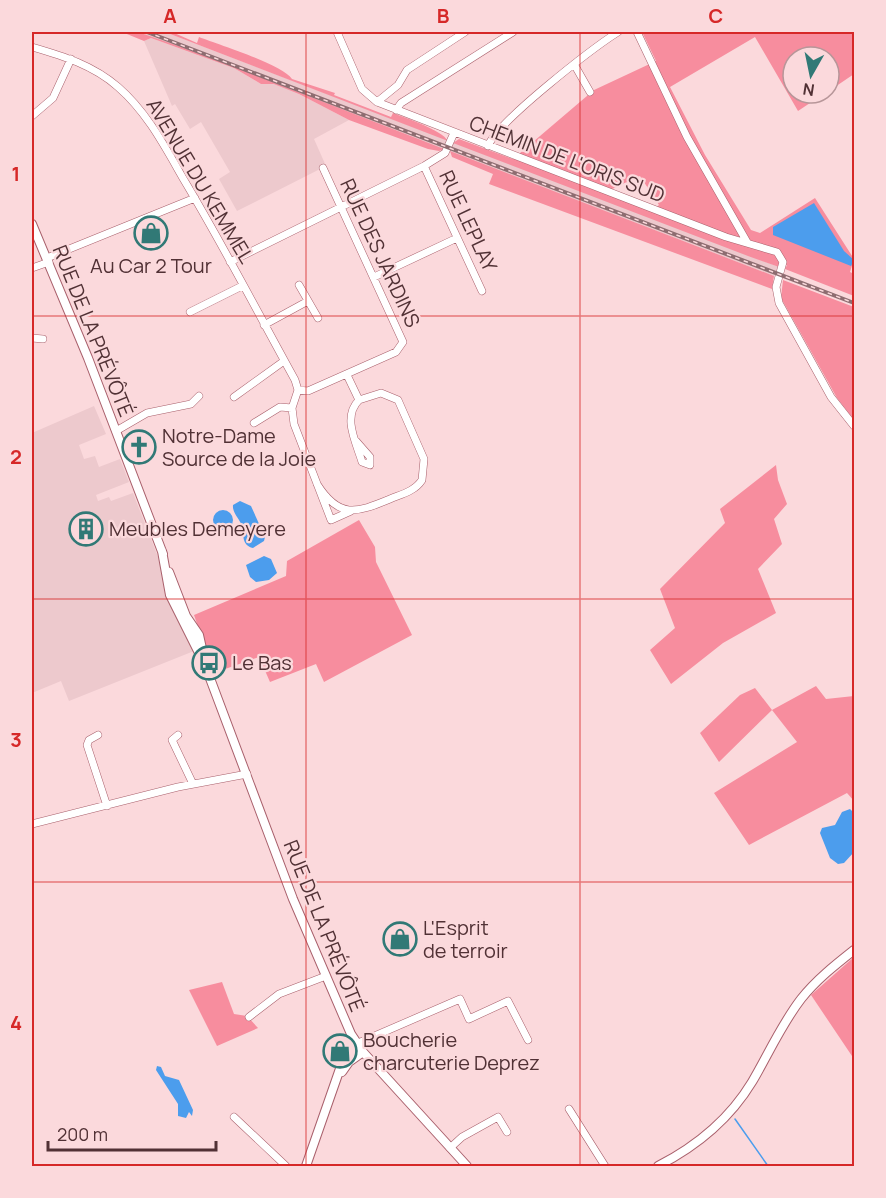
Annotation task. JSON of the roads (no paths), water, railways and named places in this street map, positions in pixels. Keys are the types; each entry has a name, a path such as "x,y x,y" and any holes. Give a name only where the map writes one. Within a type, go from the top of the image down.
{"street":[{"path":"337,32 362,89 377,102 398,85 407,70 465,32"},
{"path":"396,110 401,103 513,32"},
{"path":"488,146 498,131 574,64 618,32"},
{"path":"637,32 687,137 747,242"},
{"name":"AVENUE DU KEMMEL","path":"32,47 71,59 106,78 134,102 150,123 195,198 298,390"},
{"path":"32,116 53,98 71,59"},
{"path":"574,64 590,92"},
{"name":"CHEMIN DE L'ORIS SUD","path":"377,102 730,239 747,242 779,254 783,265 776,290 781,307 831,397 855,426"},
{"path":"230,262 424,166 445,153 454,133"},
{"name":"RUE LEPLAY","path":"424,166 482,291"},
{"name":"RUE DES JARDINS","path":"323,168 403,338 403,345 399,351 347,375"},
{"path":"32,268 195,198"},
{"name":"RUE DE LA PRÉVÔTÉ","path":"32,224 116,430 186,616 201,638 205,665 293,899 356,1044 467,1167"},
{"path":"374,277 458,238"},
{"path":"299,285 318,318"},
{"path":"190,312 242,286"},
{"path":"264,325 308,301"},
{"path":"32,338 43,339"},
{"path":"234,397 284,361"},
{"path":"356,441 350,418 359,400 381,393 388,394 398,400 424,459 425,470 422,480 414,489 369,508 351,511 332,524 294,424 292,408 298,390 313,390 347,375 359,400"},
{"path":"116,430 147,413 191,404 199,396"},
{"path":"254,423 280,407 292,408"},
{"path":"317,484 333,504 351,511"},
{"path":"98,735 89,740 87,745 106,806"},
{"path":"178,735 172,740 192,784"},
{"path":"32,824 192,784 247,774"},
{"path":"658,1167 703,1139 729,1114 748,1088 797,1004 814,984 855,950"},
{"path":"249,1017 279,994 326,976"},
{"path":"306,1167 343,1060 356,1044 460,999 469,1019 508,1001 528,1040"},
{"path":"327,1107 346,1065 363,1052"},
{"path":"569,1109 605,1167"},
{"path":"234,1117 286,1167"},
{"path":"450,1148 462,1137 498,1117 507,1132"}],"water":[{"path":"814,203 844,251 854,260 851,266 773,235 773,227"},
{"path":"240,501 251,506 265,537 264,541 253,548 245,543 241,525 234,511 233,505"},
{"path":"223,510 230,513 233,520 230,527 223,530 216,527 213,520 216,513"},
{"path":"264,556 271,559 277,573 269,580 256,582 250,577 246,565"},
{"path":"850,809 854,813 854,852 844,863 838,864 830,858 820,833 822,828 835,825 842,812"},
{"path":"157,1066 161,1067 165,1076 179,1080 193,1110 192,1116 189,1112 186,1118 178,1116 178,1104 156,1070"}],"waterway":[{"path":"735,1119 768,1166"}],"railway":[{"path":"147,32 854,303"}],"place":[{"name":"Au Car 2 Tour","path":"151,233"},
{"name":"Notre-Dame Source de la Joie","path":"139,447"},
{"name":"Meubles Demeyere","path":"86,529"},
{"name":"Le Bas","path":"209,663"},
{"name":"L'Esprit de terroir","path":"400,939"},
{"name":"Boucherie charcuterie Deprez","path":"340,1051"}]}
